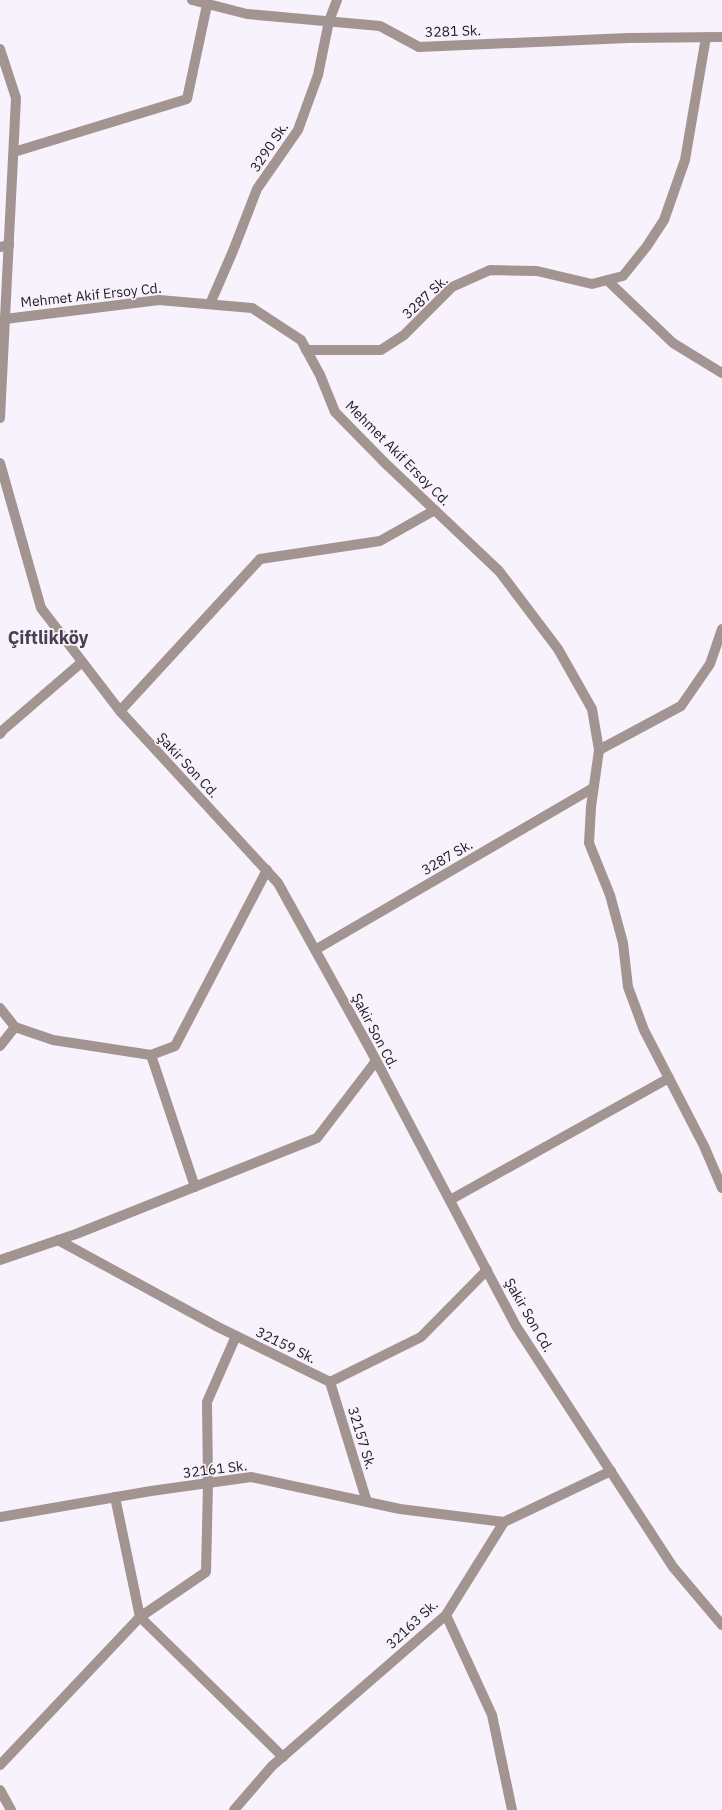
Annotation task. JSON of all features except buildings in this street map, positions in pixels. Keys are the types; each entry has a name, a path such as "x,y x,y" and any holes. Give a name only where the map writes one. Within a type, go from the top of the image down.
{"street":[{"name":"3281 Sk.","path":"192,0 247,14 380,26 419,47 628,38 722,38"},
{"name":"3290 Sk.","path":"210,304 233,251 257,188 298,130 318,75 328,21 337,0"},
{"path":"14,152 187,98 207,5"},
{"name":"3287 Sk.","path":"306,350 381,350 404,335 452,287 490,270 537,270 592,284 623,276 647,246 664,220 685,160 706,38"},
{"path":"0,49 16,98 14,152 4,246 5,319 0,418"},
{"path":"607,280 672,343 722,373"},
{"name":"Mehmet Akif Ersoy Cd.","path":"5,319 159,300 252,308 301,340 320,375 334,412 499,571 558,649 592,709 599,750 591,807 589,843 610,894 623,943 628,987 644,1030 704,1146 722,1188"},
{"name":"Şakir Son Cd.","path":"0,463 41,608 120,711 278,883 376,1060 516,1326 673,1567 722,1625"},
{"path":"120,711 260,559 380,541 435,510"},
{"path":"599,750 681,706 710,664 722,629"},
{"path":"0,734 82,662"},
{"name":"3287 Sk.","path":"315,950 594,788"},
{"path":"0,1008 15,1027 53,1040 150,1055 175,1046 267,870"},
{"path":"0,1046 15,1027"},
{"path":"150,1055 195,1187"},
{"path":"0,1260 58,1240 317,1138 376,1060"},
{"path":"450,1200 669,1078"},
{"name":"32159 Sk.","path":"58,1240 236,1336 330,1382"},
{"path":"330,1382 421,1337 487,1270"},
{"path":"0,1766 140,1617 206,1572 208,1484 207,1402 236,1336"},
{"name":"32157 Sk.","path":"330,1382 367,1502"},
{"path":"504,1522 611,1471"},
{"name":"32161 Sk.","path":"0,1517 115,1497 251,1477 400,1509 504,1522"},
{"path":"115,1497 140,1617 283,1757"},
{"name":"32163 Sk.","path":"234,1810 272,1766 446,1615 504,1522"},
{"path":"446,1615 492,1715 512,1810"},
{"path":"0,1790 11,1810"}],"district":[{"name":"Çiftlikköy","path":"48,637"}]}
